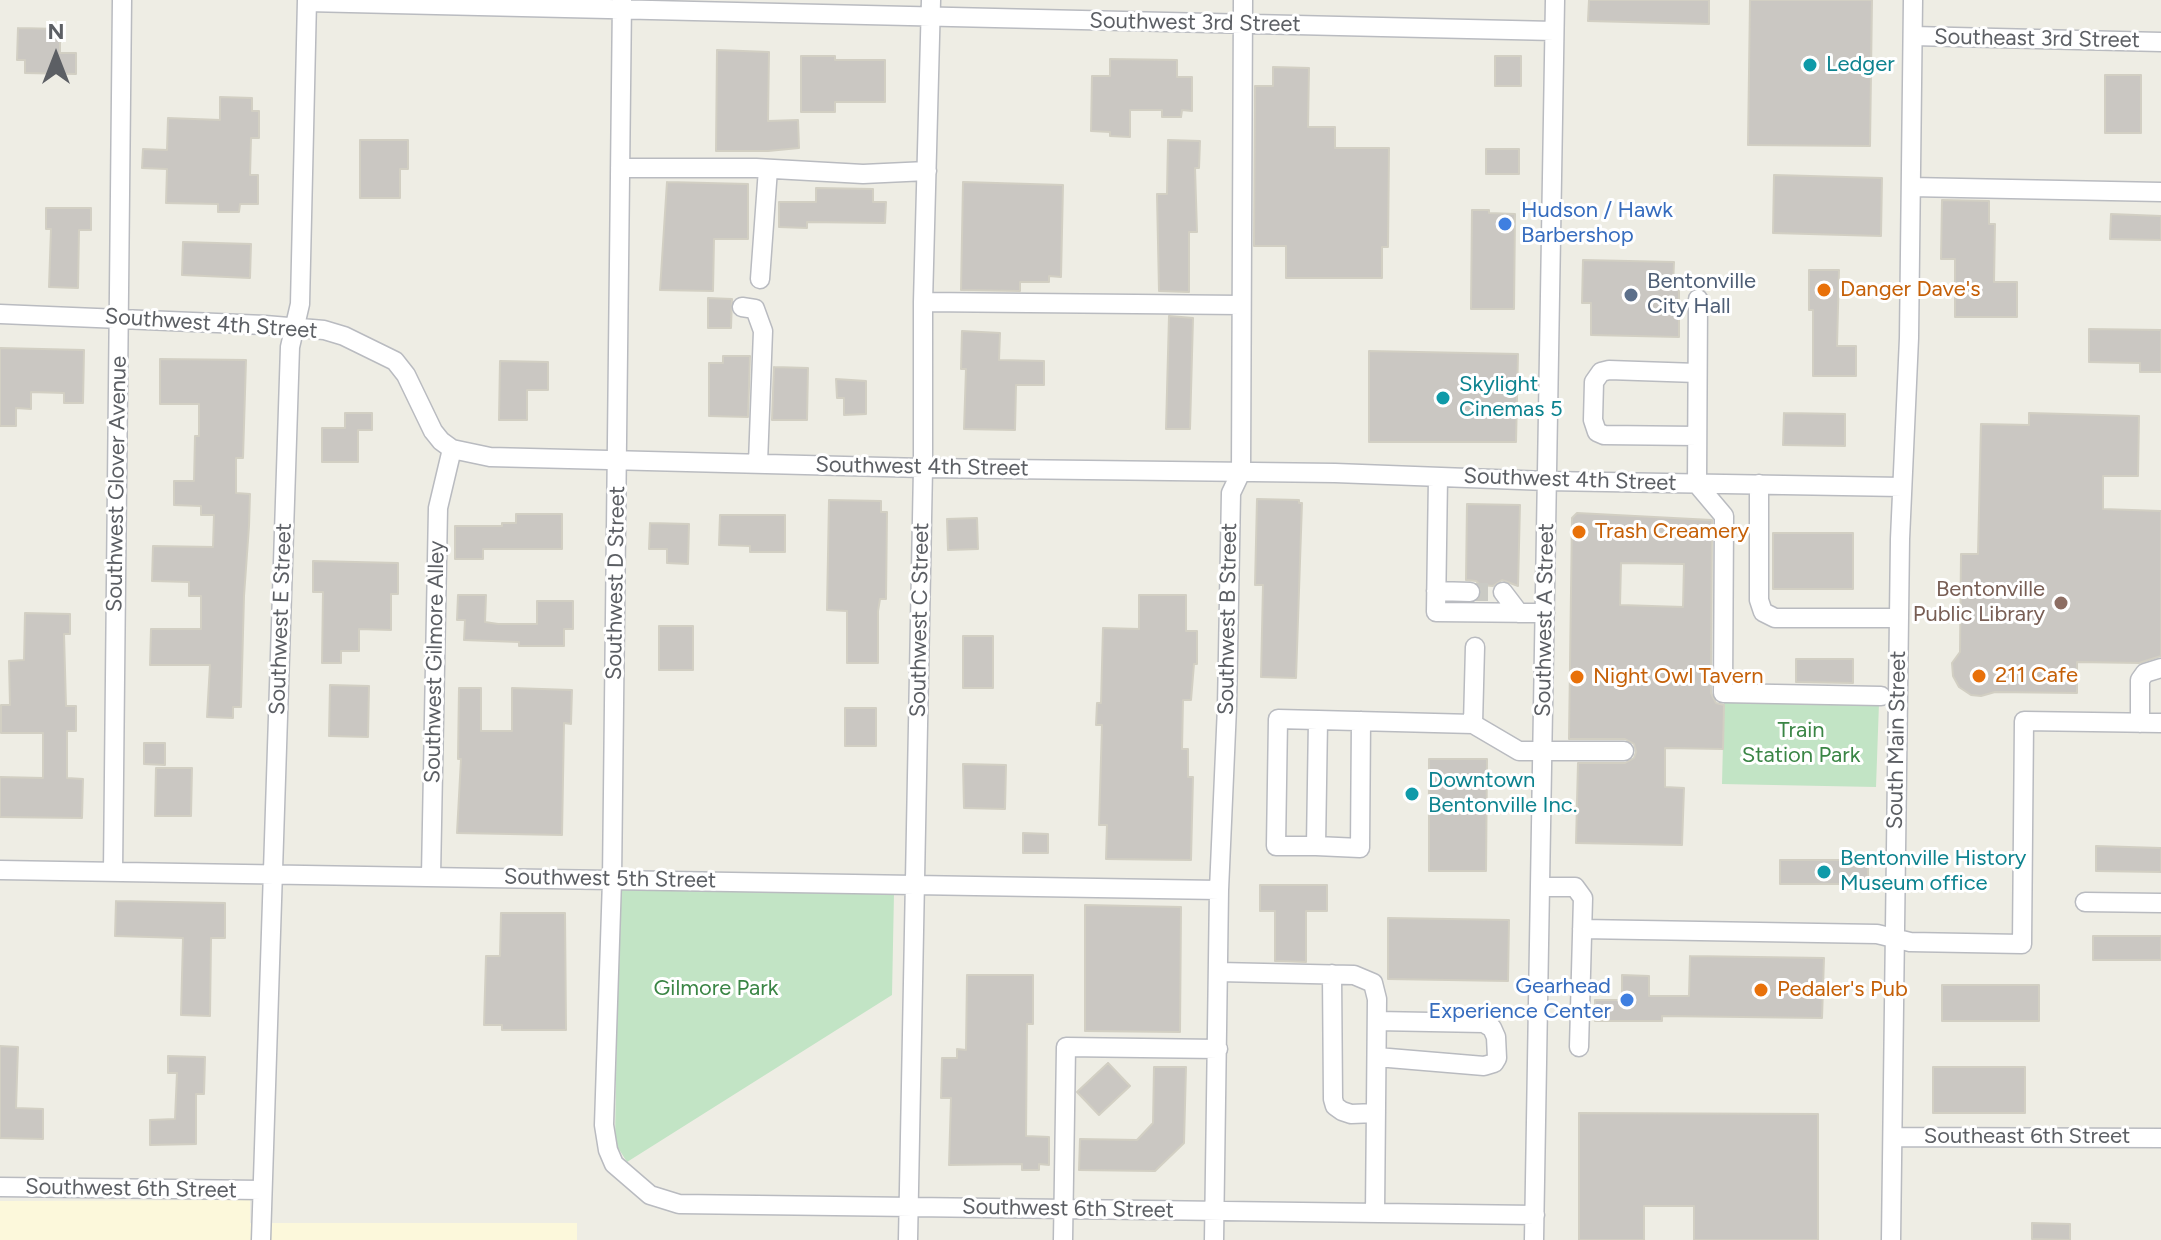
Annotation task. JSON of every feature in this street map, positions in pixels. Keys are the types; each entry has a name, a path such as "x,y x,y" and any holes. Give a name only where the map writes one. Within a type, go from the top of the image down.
{"street":[{"name":"Southwest Glover Avenue","path":"113,872 122,0"},
{"name":"Southwest B Street","path":"1214,1240 1219,890 1227,707 1231,493 1241,472 1243,0"},
{"name":"Southwest A Street","path":"1534,1240 1555,0"},
{"name":"South Main Street","path":"1891,1240 1899,618 1909,338 1913,0"},
{"name":"Southwest 3rd Street","path":"307,1 931,8 1242,24 1554,31"},
{"name":"Southwest E Street","path":"261,1240 290,347 300,304 307,1"},
{"name":"Southwest D Street","path":"614,1164 604,1125 612,880 622,5"},
{"name":"Southwest C Street","path":"908,1240 923,468 923,302 931,8"},
{"name":"Southeast 3rd Street","path":"1913,36 2161,42"},
{"path":"620,168 768,169 863,174 927,171"},
{"path":"760,279 768,169"},
{"path":"1911,187 2161,192"},
{"path":"1698,299 1697,484 1724,516 1723,693 1881,696"},
{"path":"923,302 1241,305"},
{"path":"742,307 755,309 763,331 758,463"},
{"name":"Southwest 4th Street","path":"0,314 119,317 324,330 344,336 395,361 406,375 441,441 452,449 490,457 1902,487"},
{"path":"1697,373 1601,372 1594,382 1593,420 1597,432 1604,435 1697,436"},
{"name":"Southwest Gilmore Alley","path":"431,876 438,508 452,449"},
{"path":"1438,477 1436,612 1545,613"},
{"path":"1759,484 1759,600 1763,612 1775,618 1899,618"},
{"path":"1436,591 1470,592"},
{"path":"1503,592 1519,613"},
{"path":"1473,724 1475,647"},
{"path":"2140,723 2140,680 2145,673 2161,668"},
{"path":"1361,721 1360,848 1276,846 1278,719 1361,721 1473,724 1519,751 1624,751"},
{"path":"1316,846 1318,720"},
{"path":"1582,929 1877,934 1910,942 2022,944 2024,721 2161,723"},
{"name":"Southwest 5th Street","path":"0,870 1219,890"},
{"path":"1540,887 1575,887 1583,898 1579,1047"},
{"path":"2085,902 2161,903"},
{"path":"1219,972 1354,975 1373,983 1377,989 1375,1213"},
{"path":"1332,974 1335,1106 1351,1114 1376,1113"},
{"path":"1377,1021 1484,1023 1492,1028 1496,1037 1497,1058 1494,1063 1484,1066 1377,1057"},
{"path":"1063,1240 1066,1047 1218,1049"},
{"name":"Southeast 6th Street","path":"1893,1137 2161,1138"},
{"name":"Southwest 6th Street","path":"614,1164 650,1195 679,1204 1535,1215"},
{"name":"Southwest 6th Street","path":"0,1187 262,1190"}],"shaded area":[{"path":"250,1200 250,1223 577,1223 577,1240 0,1240 0,1201"}],"green space":[{"name":"Train Station Park","path":"1724,701 1879,703 1876,787 1722,784"},
{"name":"Gilmore Park","path":"619,888 894,893 892,995 627,1162 615,1143"}],"building":[{"path":"1589,0 1709,0 1709,24 1588,21"},
{"name":"Ledger","path":"1750,0 1872,0 1870,146 1748,145"},
{"path":"18,28 60,29 60,53 76,53 76,74 25,73 25,60 17,60"},
{"path":"717,50 769,52 768,121 798,120 799,148 716,151"},
{"path":"801,56 885,60 885,102 835,102 835,112 801,112"},
{"path":"1495,56 1521,56 1521,86 1495,86"},
{"path":"1110,59 1177,60 1177,77 1192,77 1192,111 1182,110 1181,117 1162,117 1162,110 1130,110 1130,137 1091,131 1092,76 1110,76"},
{"path":"1273,67 1309,68 1308,127 1335,127 1335,148 1389,148 1388,247 1382,247 1382,278 1286,278 1286,246 1254,246 1255,86 1273,86"},
{"path":"2105,75 2141,75 2141,133 2105,133"},
{"path":"220,97 252,98 252,111 259,111 259,138 251,138 250,175 258,175 258,204 240,204 239,212 218,212 218,204 166,203 167,169 142,168 143,149 167,150 168,118 220,120"},
{"path":"360,140 408,140 408,169 400,169 400,198 360,198"},
{"path":"1168,140 1200,141 1199,168 1195,168 1197,232 1189,232 1189,292 1159,291 1157,194 1167,194"},
{"path":"1486,149 1519,149 1519,174 1486,174"},
{"path":"1774,175 1882,178 1881,236 1773,233"},
{"path":"667,182 748,184 748,239 714,239 713,291 660,290"},
{"path":"963,182 1063,185 1061,277 1049,276 1049,282 1020,282 1020,291 961,290"},
{"path":"816,188 873,189 873,202 886,202 885,223 807,222 807,228 779,227 779,202 816,202"},
{"path":"1942,200 1989,201 1989,224 1995,224 1994,282 2017,282 2017,317 1955,317 1955,259 1941,259"},
{"path":"46,208 91,208 91,230 79,230 78,288 49,287 51,229 46,229"},
{"path":"1472,210 1515,214 1514,309 1471,309"},
{"path":"2111,214 2161,216 2161,240 2110,239"},
{"path":"183,242 251,244 250,278 182,275"},
{"name":"Bentonville City Hall","path":"1583,260 1674,262 1673,286 1679,286 1679,337 1591,335 1591,303 1582,303"},
{"path":"1809,270 1839,270 1837,346 1856,346 1856,376 1813,376 1813,310 1809,310"},
{"path":"708,298 732,299 731,328 708,328"},
{"path":"1169,316 1193,318 1190,429 1166,429"},
{"path":"2089,329 2161,330 2161,372 2140,372 2140,363 2089,362"},
{"path":"962,331 1000,333 999,360 1044,361 1044,385 1016,385 1015,430 964,429 966,369 961,369"},
{"path":"0,348 84,350 83,403 64,403 64,393 31,392 31,409 16,408 16,426 0,426"},
{"name":"Skylight Cinemas 5","path":"1369,351 1518,354 1516,442 1369,442"},
{"path":"723,356 750,356 748,417 709,416 709,363 723,363"},
{"path":"160,359 246,360 243,458 236,458 236,493 250,494 249,526 241,707 233,707 233,718 207,717 210,665 150,665 151,629 201,629 201,596 189,596 189,582 152,581 153,546 213,547 214,515 201,515 201,506 174,505 174,481 194,481 199,404 160,404"},
{"path":"500,361 548,362 548,390 527,390 527,420 499,420"},
{"path":"774,367 808,368 807,420 772,420"},
{"path":"836,379 866,381 866,414 844,415 844,398 837,398"},
{"path":"345,413 372,413 372,430 358,430 358,462 322,462 322,428 345,428"},
{"path":"1784,413 1845,414 1845,446 1783,445"},
{"name":"Bentonville Public Library","path":"2029,413 2139,416 2138,476 2103,476 2103,509 2161,511 2161,656 2139,663 2077,662 2077,693 1995,692 1971,695 1959,687 1953,676 1952,663 1960,652 1961,554 1978,554 1981,424 2029,425"},
{"path":"1257,499 1299,500 1302,503 1296,678 1261,677 1263,585 1255,585"},
{"path":"829,500 881,501 881,512 887,512 886,599 880,599 878,611 878,663 847,663 847,611 827,610"},
{"path":"1467,504 1520,505 1518,586 1502,580 1493,586 1466,580"},
{"path":"1577,513 1712,520 1711,693 1716,703 1724,705 1723,749 1665,748 1665,787 1684,788 1682,845 1576,843 1578,763 1625,763 1634,758 1636,752 1634,744 1625,739 1569,739 1572,518","holes":["1621,563 1684,564 1683,607 1620,605"]},
{"path":"516,514 562,514 562,549 483,549 483,559 455,559 455,526 502,526 502,523 516,523"},
{"path":"720,515 785,515 785,552 750,552 750,546 719,545"},
{"path":"977,518 978,549 948,550 947,519"},
{"path":"650,523 689,524 688,564 667,563 667,549 649,549"},
{"path":"1773,533 1853,533 1853,589 1773,589"},
{"path":"313,561 398,563 398,594 391,594 391,630 359,629 359,651 341,651 341,663 322,663 323,592 313,592"},
{"path":"458,595 486,595 485,622 498,624 537,624 537,601 573,601 573,629 564,629 564,646 519,646 519,642 464,640 465,620 457,620"},
{"path":"1139,595 1186,595 1186,631 1197,631 1197,664 1194,664 1191,700 1183,700 1182,749 1188,749 1188,777 1193,777 1191,860 1106,859 1107,825 1099,825 1102,725 1096,725 1097,703 1101,703 1103,628 1139,629"},
{"path":"25,613 70,614 70,634 64,634 66,706 76,706 76,731 67,731 67,778 83,779 82,818 0,817 0,777 43,778 43,733 1,733 1,705 10,705 9,661 24,660"},
{"path":"659,626 693,626 693,670 659,670"},
{"path":"963,636 993,636 993,688 963,688"},
{"path":"1796,659 1853,659 1853,683 1796,682"},
{"path":"330,685 369,686 368,737 329,736"},
{"path":"459,688 481,688 481,731 512,731 512,688 572,690 571,724 564,723 562,835 457,833 461,759 458,759"},
{"path":"845,708 876,708 876,746 845,746"},
{"path":"144,743 165,743 165,765 144,764"},
{"path":"1429,759 1487,759 1486,871 1429,871"},
{"path":"963,764 1006,765 1005,809 964,808"},
{"path":"156,768 192,768 191,816 155,816"},
{"path":"1023,833 1048,834 1048,853 1023,853"},
{"path":"2096,846 2161,848 2161,872 2096,871"},
{"name":"Bentonville History Museum office","path":"1780,860 1868,860 1868,884 1780,884"},
{"path":"1260,885 1327,885 1327,911 1306,911 1306,962 1275,961 1275,911 1260,911"},
{"path":"116,901 225,903 225,938 211,938 210,1016 181,1015 183,938 115,936"},
{"path":"1085,905 1181,907 1180,1032 1085,1031"},
{"path":"501,913 565,913 566,1030 502,1030 502,1025 484,1025 486,956 500,956"},
{"path":"1388,918 1509,920 1508,981 1388,979"},
{"path":"2093,936 2161,936 2161,960 2093,960"},
{"path":"1690,956 1824,958 1822,1018 1662,1016 1662,1021 1595,1021 1595,1000 1622,1000 1622,975 1649,976 1649,996 1689,996"},
{"path":"967,975 1033,975 1033,1024 1027,1024 1026,1136 1049,1137 1049,1165 1039,1164 1039,1170 1022,1170 1022,1164 949,1165 951,1098 941,1098 942,1058 957,1058 957,1049 966,1050"},
{"path":"1942,985 2039,985 2039,1021 1942,1021"},
{"path":"0,1046 18,1047 16,1108 43,1109 43,1139 0,1138"},
{"path":"168,1056 205,1057 204,1094 196,1094 196,1144 150,1145 150,1120 175,1119 177,1073 168,1073"},
{"path":"1108,1063 1130,1086 1099,1115 1077,1092"},
{"path":"1154,1067 1186,1067 1184,1143 1155,1171 1079,1170 1080,1139 1137,1140 1153,1123"},
{"path":"1933,1067 2025,1067 2025,1113 1933,1113"},
{"path":"1579,1113 1818,1114 1818,1240 1694,1240 1694,1206 1644,1206 1644,1240 1579,1240"},
{"path":"2032,1223 2070,1224 2070,1240 2032,1239"}],"tunnel":[{"path":"1470,592 1503,592"}],"place":[{"name":"Ledger","path":"1810,65"},
{"name":"Hudson / Hawk Barbershop","path":"1505,224"},
{"name":"Danger Dave's","path":"1824,290"},
{"name":"Bentonville City Hall","path":"1631,295"},
{"name":"Skylight Cinemas 5","path":"1443,398"},
{"name":"Trash Creamery","path":"1579,532"},
{"name":"Bentonville Public Library","path":"2061,603"},
{"name":"211 Cafe","path":"1979,676"},
{"name":"Night Owl Tavern","path":"1577,677"},
{"name":"Downtown Bentonville Inc.","path":"1412,794"},
{"name":"Bentonville History Museum office","path":"1824,872"},
{"name":"Pedaler's Pub","path":"1761,990"},
{"name":"Gearhead Experience Center","path":"1627,1000"}]}
